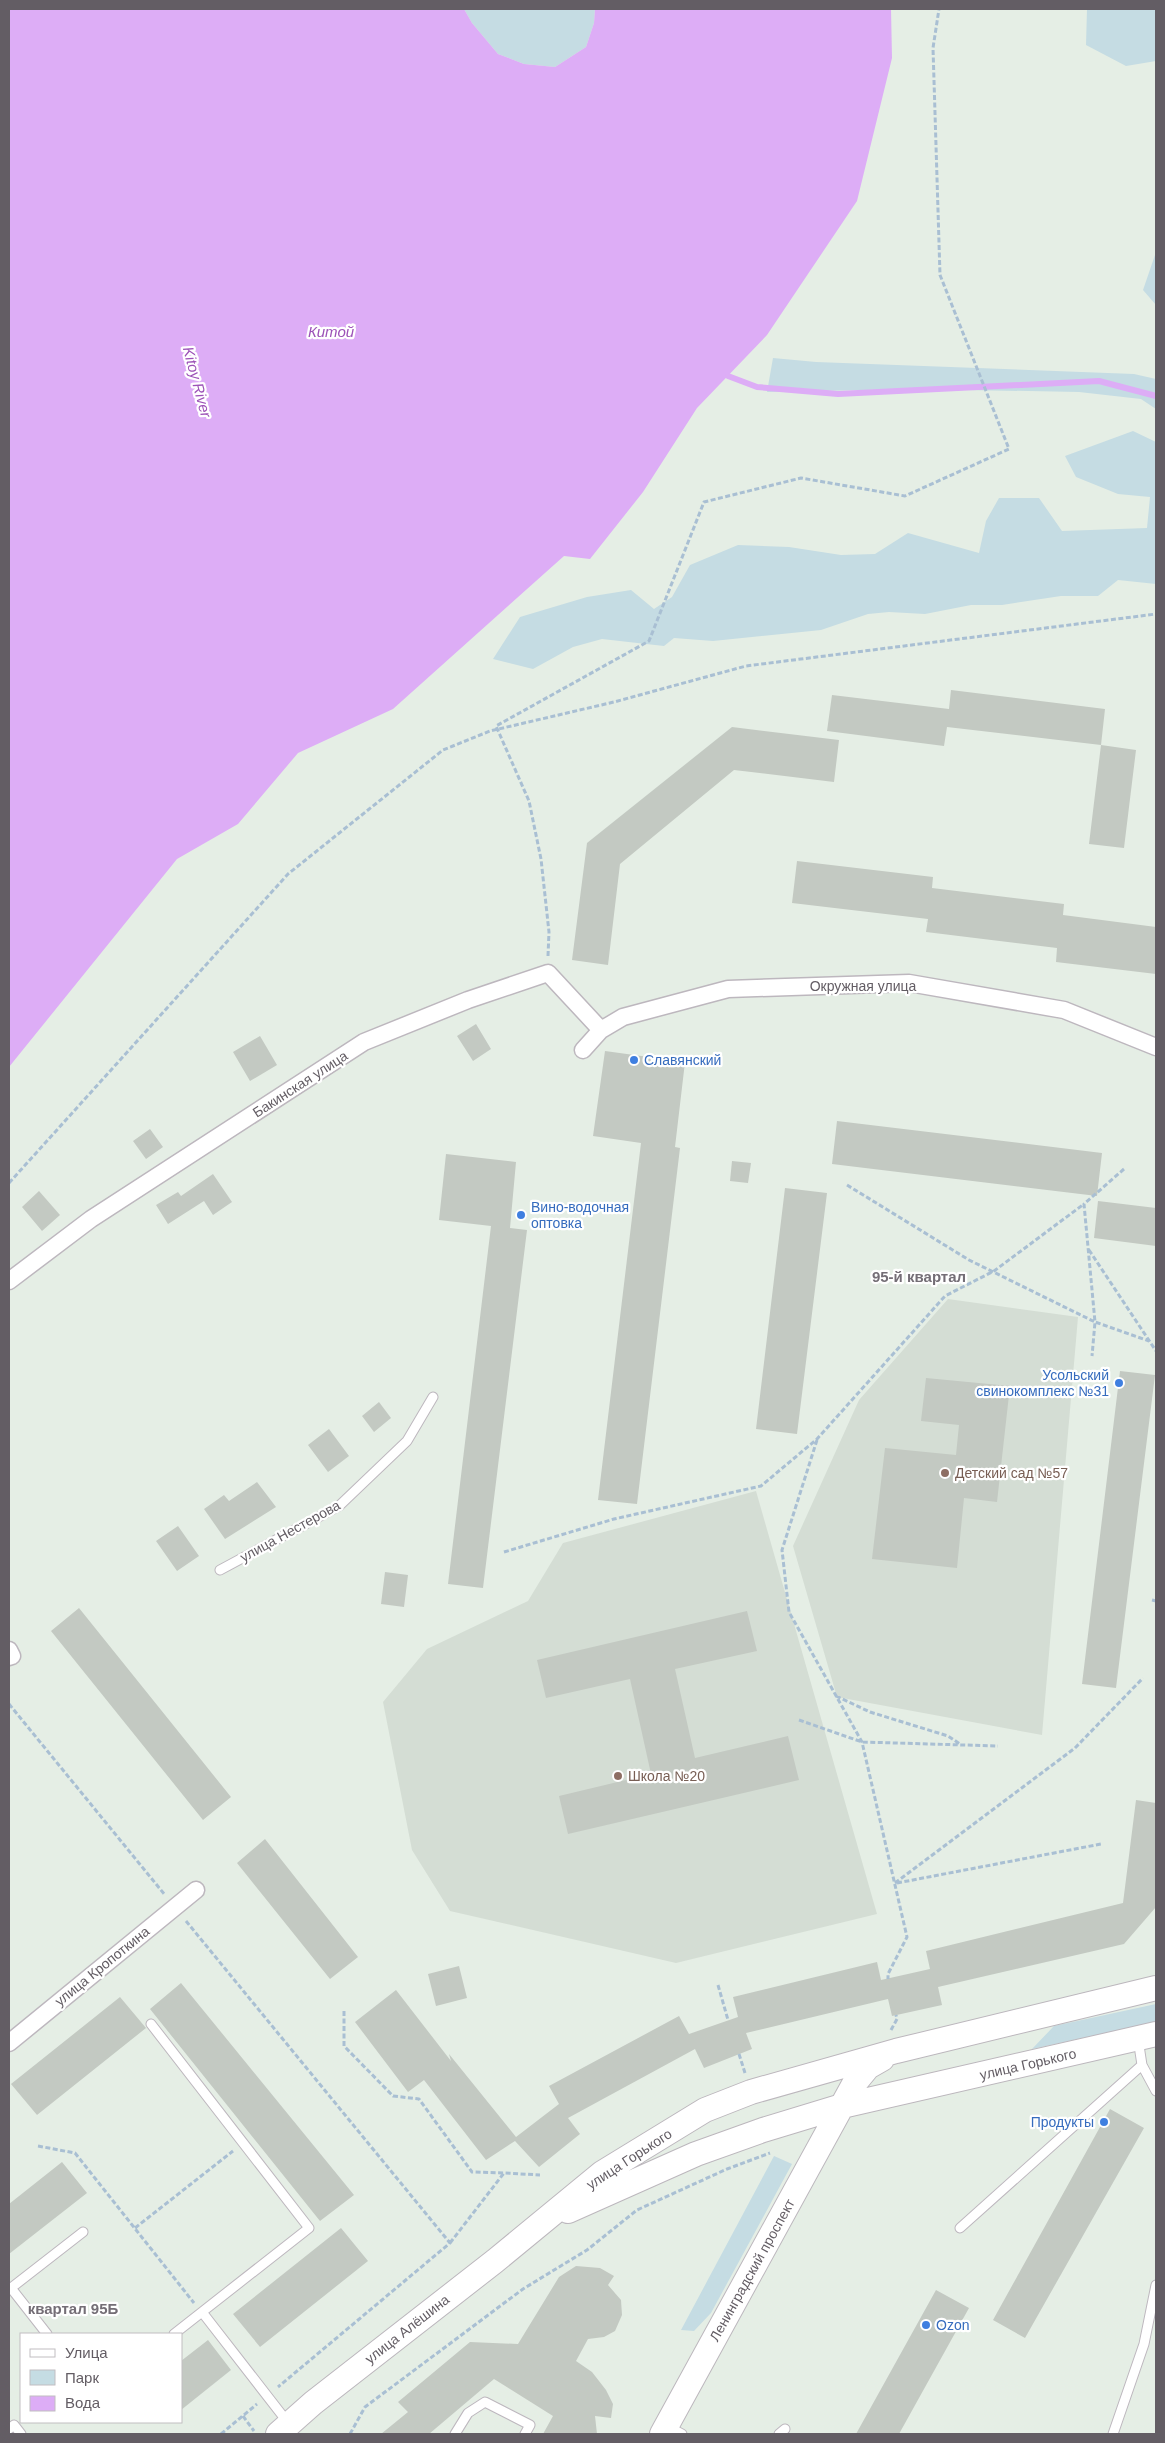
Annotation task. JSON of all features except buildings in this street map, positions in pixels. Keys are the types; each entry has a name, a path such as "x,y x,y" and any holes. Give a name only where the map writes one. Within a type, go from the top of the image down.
{"street":[{"path":"548,973 601,1030 583,1050"},
{"name":"Бакинская улица","path":"9,1281 91,1219 364,1042 468,1000 548,973"},
{"name":"Окружная улица","path":"601,1030 623,1017 728,989 909,984 1064,1010 1156,1047"},
{"name":"улица Кропоткина","path":"9,2043 196,1890"},
{"name":"улица Горького","path":"537,2225 602,2173 705,2110 751,2092 896,2051 1156,1988"},
{"name":"улица Горького","path":"537,2225 696,2154 763,2130 842,2106 1147,2036"},
{"name":"улица Горького","path":"842,2106 854,2084 868,2067 896,2051"},
{"name":"Ленинградский проспект","path":"670,2432 842,2106"},
{"name":"улица Алёшина","path":"284,2429 313,2403 495,2261 537,2225"}],"lane":[{"name":"улица Нестерова","path":"220,1570 339,1506 406,1442 433,1397"},
{"path":"151,2024 309,2228 175,2333"},
{"path":"960,2228 1142,2065 1147,2036"},
{"path":"1142,2065 1156,2090"},
{"path":"47,2333 11,2288 83,2232"},
{"path":"1113,2434 1144,2344 1156,2285"},
{"path":"202,2312 268,2396 284,2429"},
{"path":"455,2434 468,2413 484,2402 530,2425 525,2434"},
{"path":"9,2430 14,2425 21,2434"}],"path":[{"path":"9,1183 288,874 443,750 497,728 649,641 704,502 800,478 905,496 1009,450 940,274 933,48 939,9"},
{"path":"497,728 614,702 746,666 1156,614"},
{"path":"497,728 530,801 541,859 549,932 548,973"},
{"path":"504,1552 614,1519 761,1486 817,1439 945,1296 994,1272 1084,1204 1124,1170"},
{"path":"847,1185 969,1260 1095,1322 1149,1341"},
{"path":"1084,1204 1095,1322 1092,1356"},
{"path":"1089,1250 1156,1351"},
{"path":"817,1439 782,1550 789,1612 862,1742 907,1937 888,1974 888,1979"},
{"path":"895,1883 1075,1748 1143,1678"},
{"path":"836,1696 870,1712 948,1736 961,1745"},
{"path":"9,1704 450,2243"},
{"path":"799,1720 862,1742 998,1746"},
{"path":"895,1883 1101,1844"},
{"path":"718,1985 728,2020"},
{"path":"344,2011 344,2046 393,2096 419,2100 472,2172 540,2174"},
{"path":"739,2054 748,2082"},
{"path":"135,2228 242,2143"},
{"path":"38,2146 75,2154 202,2312"},
{"path":"350,2434 365,2408 523,2289 596,2244 637,2210 727,2168 770,2153"},
{"path":"221,2434 450,2243 504,2173"},
{"path":"243,2416 254,2431"}],"shaded area":[{"name":"Детский сад №57","path":"948,1299 1078,1317 1042,1735 837,1697 793,1546 859,1400"},
{"name":"Школа №20","path":"756,1491 877,1914 676,1963 450,1911 412,1850 383,1702 427,1649 528,1601 563,1543"}],"green space":[{"path":"464,9 595,9 594,23 586,47 555,67 524,64 498,54 472,23"},
{"path":"1087,9 1156,9 1156,61 1126,66 1086,45"},
{"path":"1156,255 1156,305 1143,290"},
{"path":"773,358 816,362 1134,374 1156,379 1156,409 1141,399 1079,392 914,389 767,392"},
{"path":"1133,431 1156,442 1156,584 1118,580 1098,596 1061,596 1002,605 971,605 925,614 889,612 868,614 821,630 713,641 674,638 664,646 602,639 573,647 533,669 493,659 520,617 587,597 631,590 654,609 672,597 690,565 738,545 789,547 841,555 875,554 908,533 979,553 986,521 999,498 1039,498 1062,531 1147,528 1150,497 1118,494 1076,477 1065,456"},
{"path":"1156,2004 1156,2022 1032,2049 1054,2026"},
{"path":"774,2156 792,2164 711,2313 694,2331 681,2330"}],"water":[{"name":"Китой","path":"9,9 464,9 472,23 498,54 524,64 555,67 586,47 594,23 595,9 891,9 892,58 857,201 767,335 697,408 643,492 590,559 564,556 393,709 298,753 238,824 177,859 9,1067"}],"waterway":[{"path":"728,376 757,387 838,394 1099,381 1156,396"}],"place":[{"name":"Славянский","path":"634,1060"},
{"name":"Вино-водочная оптовка","path":"521,1215"},
{"name":"Усольский свинокомплекс №31","path":"1119,1383"},
{"name":"Детский сад №57","path":"945,1473"},
{"name":"Школа №20","path":"618,1776"},
{"name":"Продукты","path":"1104,2122"},
{"name":"Ozon","path":"926,2325"}],"district":[{"name":"95-й квартал","path":"919,1277"},
{"name":"квартал 95Б","path":"73,2309"}],"water label":[{"name":"Kitoy River","path":"197,382"}]}
